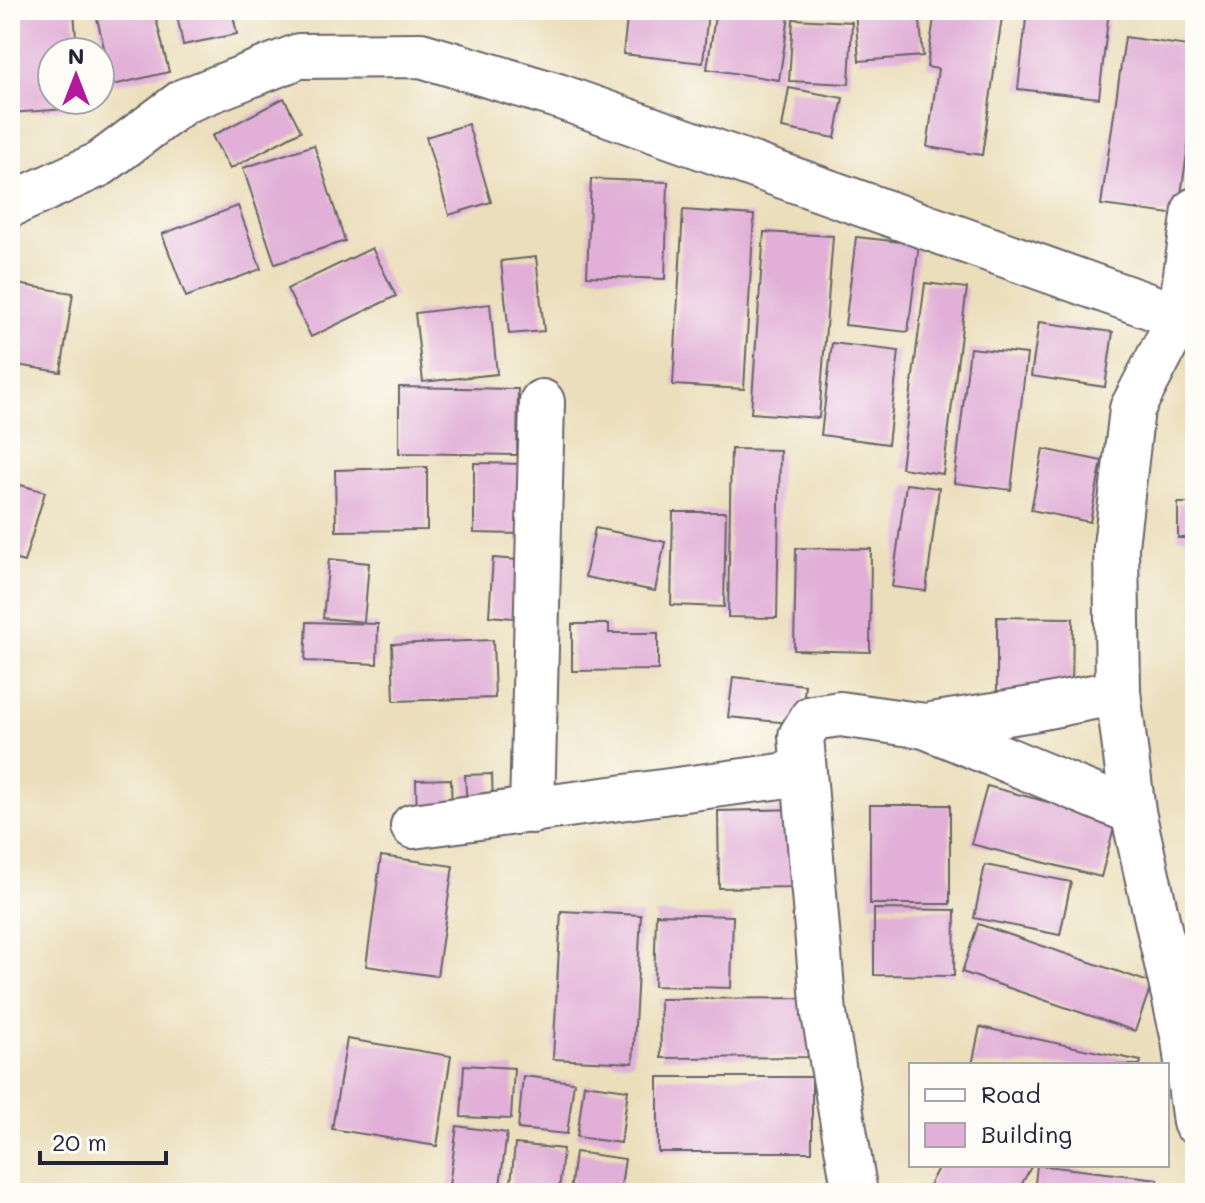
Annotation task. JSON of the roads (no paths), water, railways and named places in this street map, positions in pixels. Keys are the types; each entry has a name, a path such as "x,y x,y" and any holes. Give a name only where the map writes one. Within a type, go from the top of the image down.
{"street":[{"path":"10,205 100,164 184,101 299,56 421,55 558,96 1180,317"},
{"path":"1195,210 1180,317 1132,409 1116,546 1118,692 1133,812 1184,1040 1195,1122"},
{"path":"532,811 542,402"},
{"path":"925,726 1118,692"},
{"path":"855,1193 824,1014 801,736 812,718 840,714 925,726 1133,812"},
{"path":"413,826 803,773"}]}
